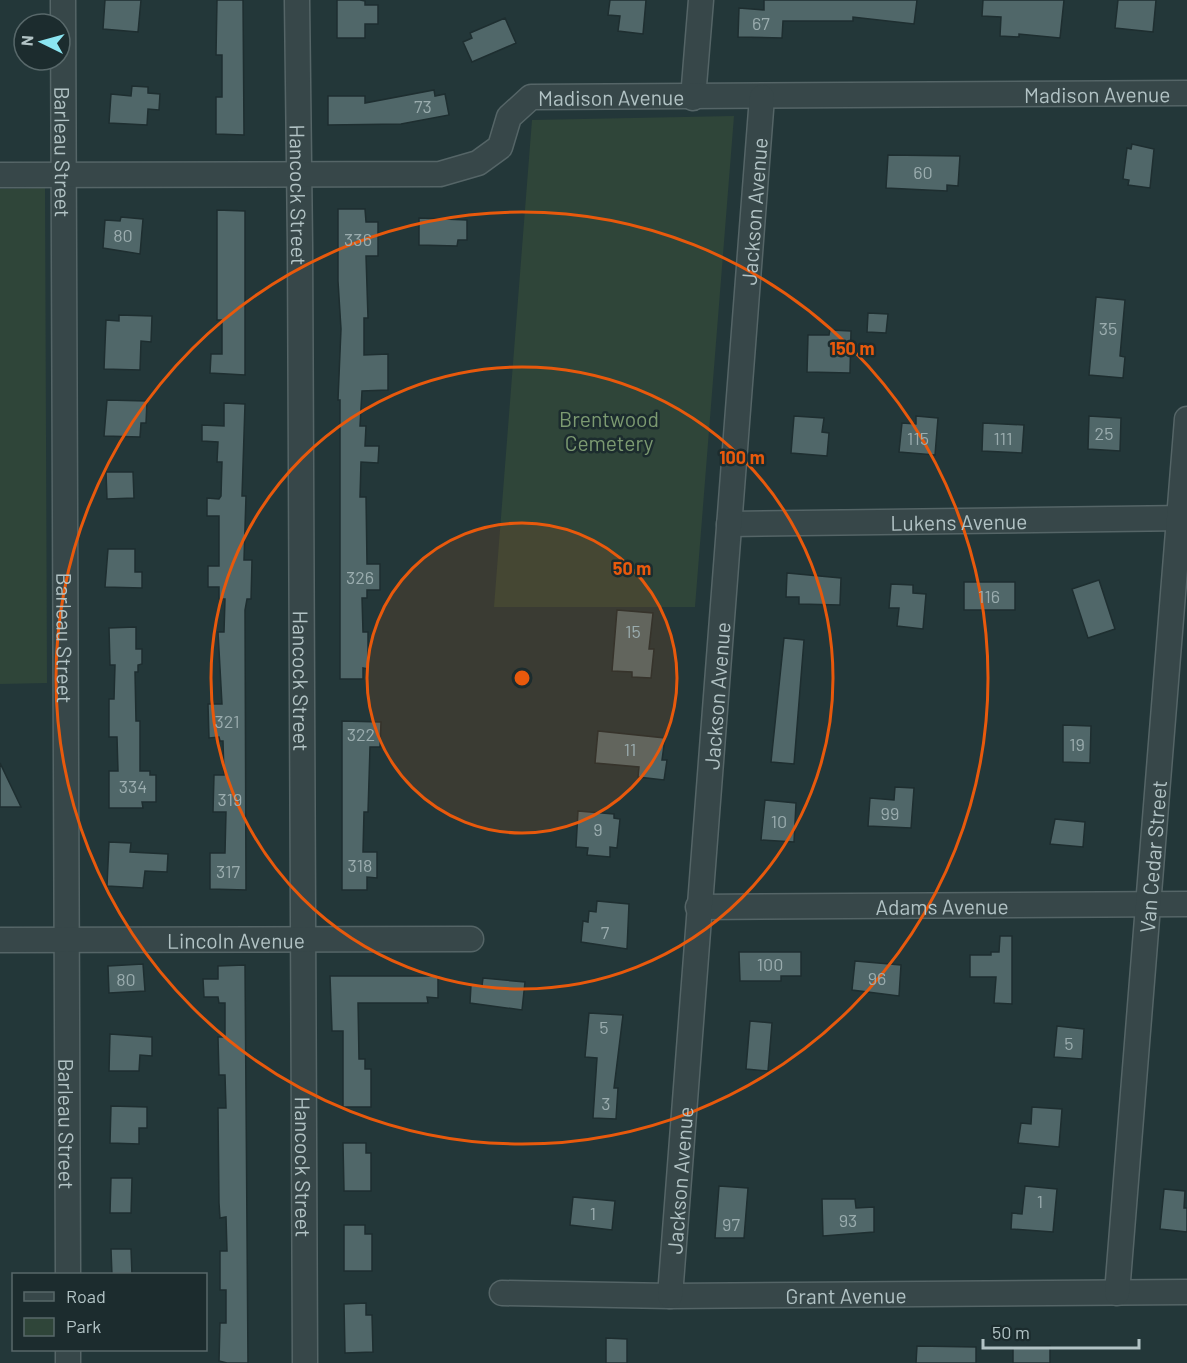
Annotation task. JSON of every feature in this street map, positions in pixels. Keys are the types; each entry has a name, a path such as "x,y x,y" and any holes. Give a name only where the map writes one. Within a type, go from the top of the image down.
{"street":[{"name":"Barleau Street","path":"63,0 68,1273"},
{"name":"Hancock Street","path":"297,0 305,1363"},
{"path":"693,98 701,0"},
{"name":"Madison Avenue","path":"0,175 440,174 478,163 500,147 510,117 531,97 693,98 1187,93"},
{"name":"Jackson Avenue","path":"670,1296 698,907 762,97"},
{"name":"Van Cedar Street","path":"1117,1293 1147,905 1183,518 1187,419"},
{"name":"Lukens Avenue","path":"729,524 1183,518"},
{"name":"Adams Avenue","path":"698,907 1187,904"},
{"name":"Lincoln Avenue","path":"0,940 471,939"},
{"name":"Grant Avenue","path":"502,1293 670,1296 1187,1292"}],"green space":[{"name":"Brentwood Cemetery","path":"734,116 695,607 494,607 532,120"},
{"path":"45,188 47,683 0,684 0,189"}],"building":[{"path":"105,0 141,0 138,32 103,29"},
{"path":"217,0 243,0 244,135 216,134 216,97 222,97 222,55 216,55"},
{"path":"337,0 360,0 365,1 365,5 378,5 378,24 365,24 365,38 337,38"},
{"path":"610,0 646,0 643,34 618,31 620,16 608,15"},
{"path":"764,0 917,0 914,24 853,17 853,21 783,21 782,38 738,37 739,8 764,10"},
{"path":"983,0 1064,0 1060,38 1019,34 1019,37 1000,36 1001,17 982,16"},
{"path":"1118,0 1156,0 1153,32 1115,28"},
{"path":"505,18 516,43 472,62 463,42 472,38 470,33"},
{"path":"132,86 148,87 148,93 160,94 159,110 148,109 147,125 109,123 111,94 131,96"},
{"path":"434,90 435,96 445,94 449,115 401,124 328,125 328,96 365,96 365,103"},
{"path":"1132,144 1154,149 1150,188 1128,185 1129,180 1123,179 1127,148 1131,149"},
{"path":"888,155 960,156 958,186 947,185 947,191 886,188"},
{"path":"338,209 365,209 366,222 378,222 378,256 366,256 368,318 364,318 364,355 388,354 388,390 362,391 360,426 366,426 365,446 379,446 378,463 361,462 360,497 366,497 367,564 380,564 380,590 367,590 367,598 362,598 363,632 368,632 368,669 363,668 363,679 340,679 340,400 338,400 341,329"},
{"path":"217,210 245,211 245,375 210,373 211,354 222,354 222,320 217,320"},
{"path":"121,217 143,219 140,254 103,248 105,220 120,221"},
{"path":"419,218 467,220 467,240 458,240 457,246 419,245"},
{"path":"1096,297 1125,300 1120,356 1125,357 1123,378 1089,375"},
{"path":"868,313 888,314 886,333 867,332"},
{"path":"119,315 152,316 151,342 141,341 140,370 104,369 106,320 119,321"},
{"path":"830,330 851,331 850,373 807,372 808,335 829,335"},
{"path":"107,400 147,401 146,423 141,423 140,437 104,436"},
{"path":"224,403 245,404 242,496 246,496 244,560 252,560 251,599 247,599 245,610 246,890 210,889 210,853 225,853 226,812 213,812 214,775 224,775 223,741 220,741 219,737 209,738 208,704 222,704 218,632 224,632 225,599 219,599 219,587 208,587 208,566 219,566 219,516 207,516 207,498 219,499 221,496 222,462 217,462 218,442 202,441 202,425 224,426"},
{"path":"794,416 824,418 822,432 829,433 827,456 791,453"},
{"path":"916,416 938,418 935,455 899,452 902,423 916,424"},
{"path":"1089,416 1121,418 1120,451 1088,449"},
{"path":"983,423 1024,425 1022,453 982,451"},
{"path":"106,472 133,472 134,498 107,499"},
{"path":"108,549 135,549 135,572 142,572 142,588 105,587"},
{"path":"787,573 841,578 840,605 799,604 799,597 786,597"},
{"path":"1099,580 1115,629 1088,638 1072,589"},
{"path":"964,582 1015,582 1015,610 964,610"},
{"path":"891,584 913,585 913,593 926,594 923,629 897,626 899,608 889,608"},
{"path":"617,610 653,613 649,649 654,649 651,678 632,677 632,672 612,671"},
{"path":"136,627 136,649 142,649 142,664 138,665 138,672 135,672 136,721 140,721 140,771 150,771 150,775 156,775 156,802 142,802 143,808 109,808 109,771 118,771 117,737 109,737 109,699 114,699 115,665 110,665 109,628"},
{"path":"784,638 804,640 794,764 771,762"},
{"path":"342,721 381,722 380,747 370,747 368,812 364,812 363,852 377,852 377,878 367,877 367,890 342,890"},
{"path":"1063,725 1091,726 1090,763 1063,762"},
{"path":"598,731 665,738 662,760 667,760 664,780 638,777 639,767 595,763"},
{"path":"0,763 21,807 0,807"},
{"path":"895,787 914,788 911,828 868,826 870,798 894,800"},
{"path":"765,800 796,803 794,842 761,840"},
{"path":"578,811 614,814 614,818 620,819 617,848 610,847 610,857 587,855 588,848 576,847"},
{"path":"1055,819 1085,822 1083,847 1050,844"},
{"path":"109,842 131,843 130,852 168,854 167,872 145,871 143,888 107,886"},
{"path":"597,901 629,904 627,949 581,942 583,921 588,922 589,911 596,912"},
{"path":"1000,936 1012,936 1012,1004 994,1003 996,977 970,977 970,955 991,955 991,952 999,952"},
{"path":"739,952 801,952 801,976 781,976 781,981 740,981"},
{"path":"855,961 901,965 899,996 852,990"},
{"path":"143,964 145,991 109,993 108,966"},
{"path":"245,965 248,1363 227,1363 219,1361 220,1323 226,1323 226,1290 220,1290 220,1251 227,1251 226,1217 220,1218 219,1203 218,1108 226,1108 225,1075 219,1075 218,1037 225,1037 225,1003 219,1003 218,997 204,997 203,979 218,979 218,966"},
{"path":"330,976 438,976 438,998 427,997 428,1003 358,1003 359,1059 365,1059 365,1069 371,1069 371,1107 343,1107 343,1031 332,1031"},
{"path":"483,978 525,982 522,1010 470,1003 471,985 482,986"},
{"path":"589,1013 623,1015 614,1088 618,1088 616,1119 593,1118 597,1058 585,1057"},
{"path":"750,1021 772,1023 768,1071 746,1069"},
{"path":"1057,1026 1084,1029 1082,1059 1054,1057"},
{"path":"110,1034 152,1037 152,1056 140,1055 139,1071 109,1071"},
{"path":"111,1106 147,1107 147,1128 139,1128 139,1144 110,1143"},
{"path":"1032,1107 1062,1109 1059,1147 1018,1143 1021,1123 1031,1124"},
{"path":"343,1143 366,1143 366,1153 371,1153 371,1191 344,1191"},
{"path":"111,1178 132,1178 131,1213 110,1213"},
{"path":"719,1186 748,1188 744,1238 715,1238"},
{"path":"1025,1186 1057,1189 1053,1232 1011,1229 1012,1213 1022,1214"},
{"path":"1164,1189 1185,1191 1184,1208 1187,1208 1187,1232 1160,1229"},
{"path":"573,1197 615,1201 612,1230 570,1225"},
{"path":"822,1199 855,1199 856,1208 874,1207 874,1232 823,1236"},
{"path":"344,1225 365,1225 365,1234 372,1234 372,1271 344,1271"},
{"path":"111,1249 131,1249 132,1273 112,1273"},
{"path":"366,1303 366,1315 372,1315 373,1352 345,1353 344,1304"},
{"path":"606,1338 627,1339 627,1363 606,1363"},
{"path":"917,1346 976,1347 976,1363 916,1363"},
{"path":"1050,1346 1050,1363 1013,1363 1013,1347"}]}
